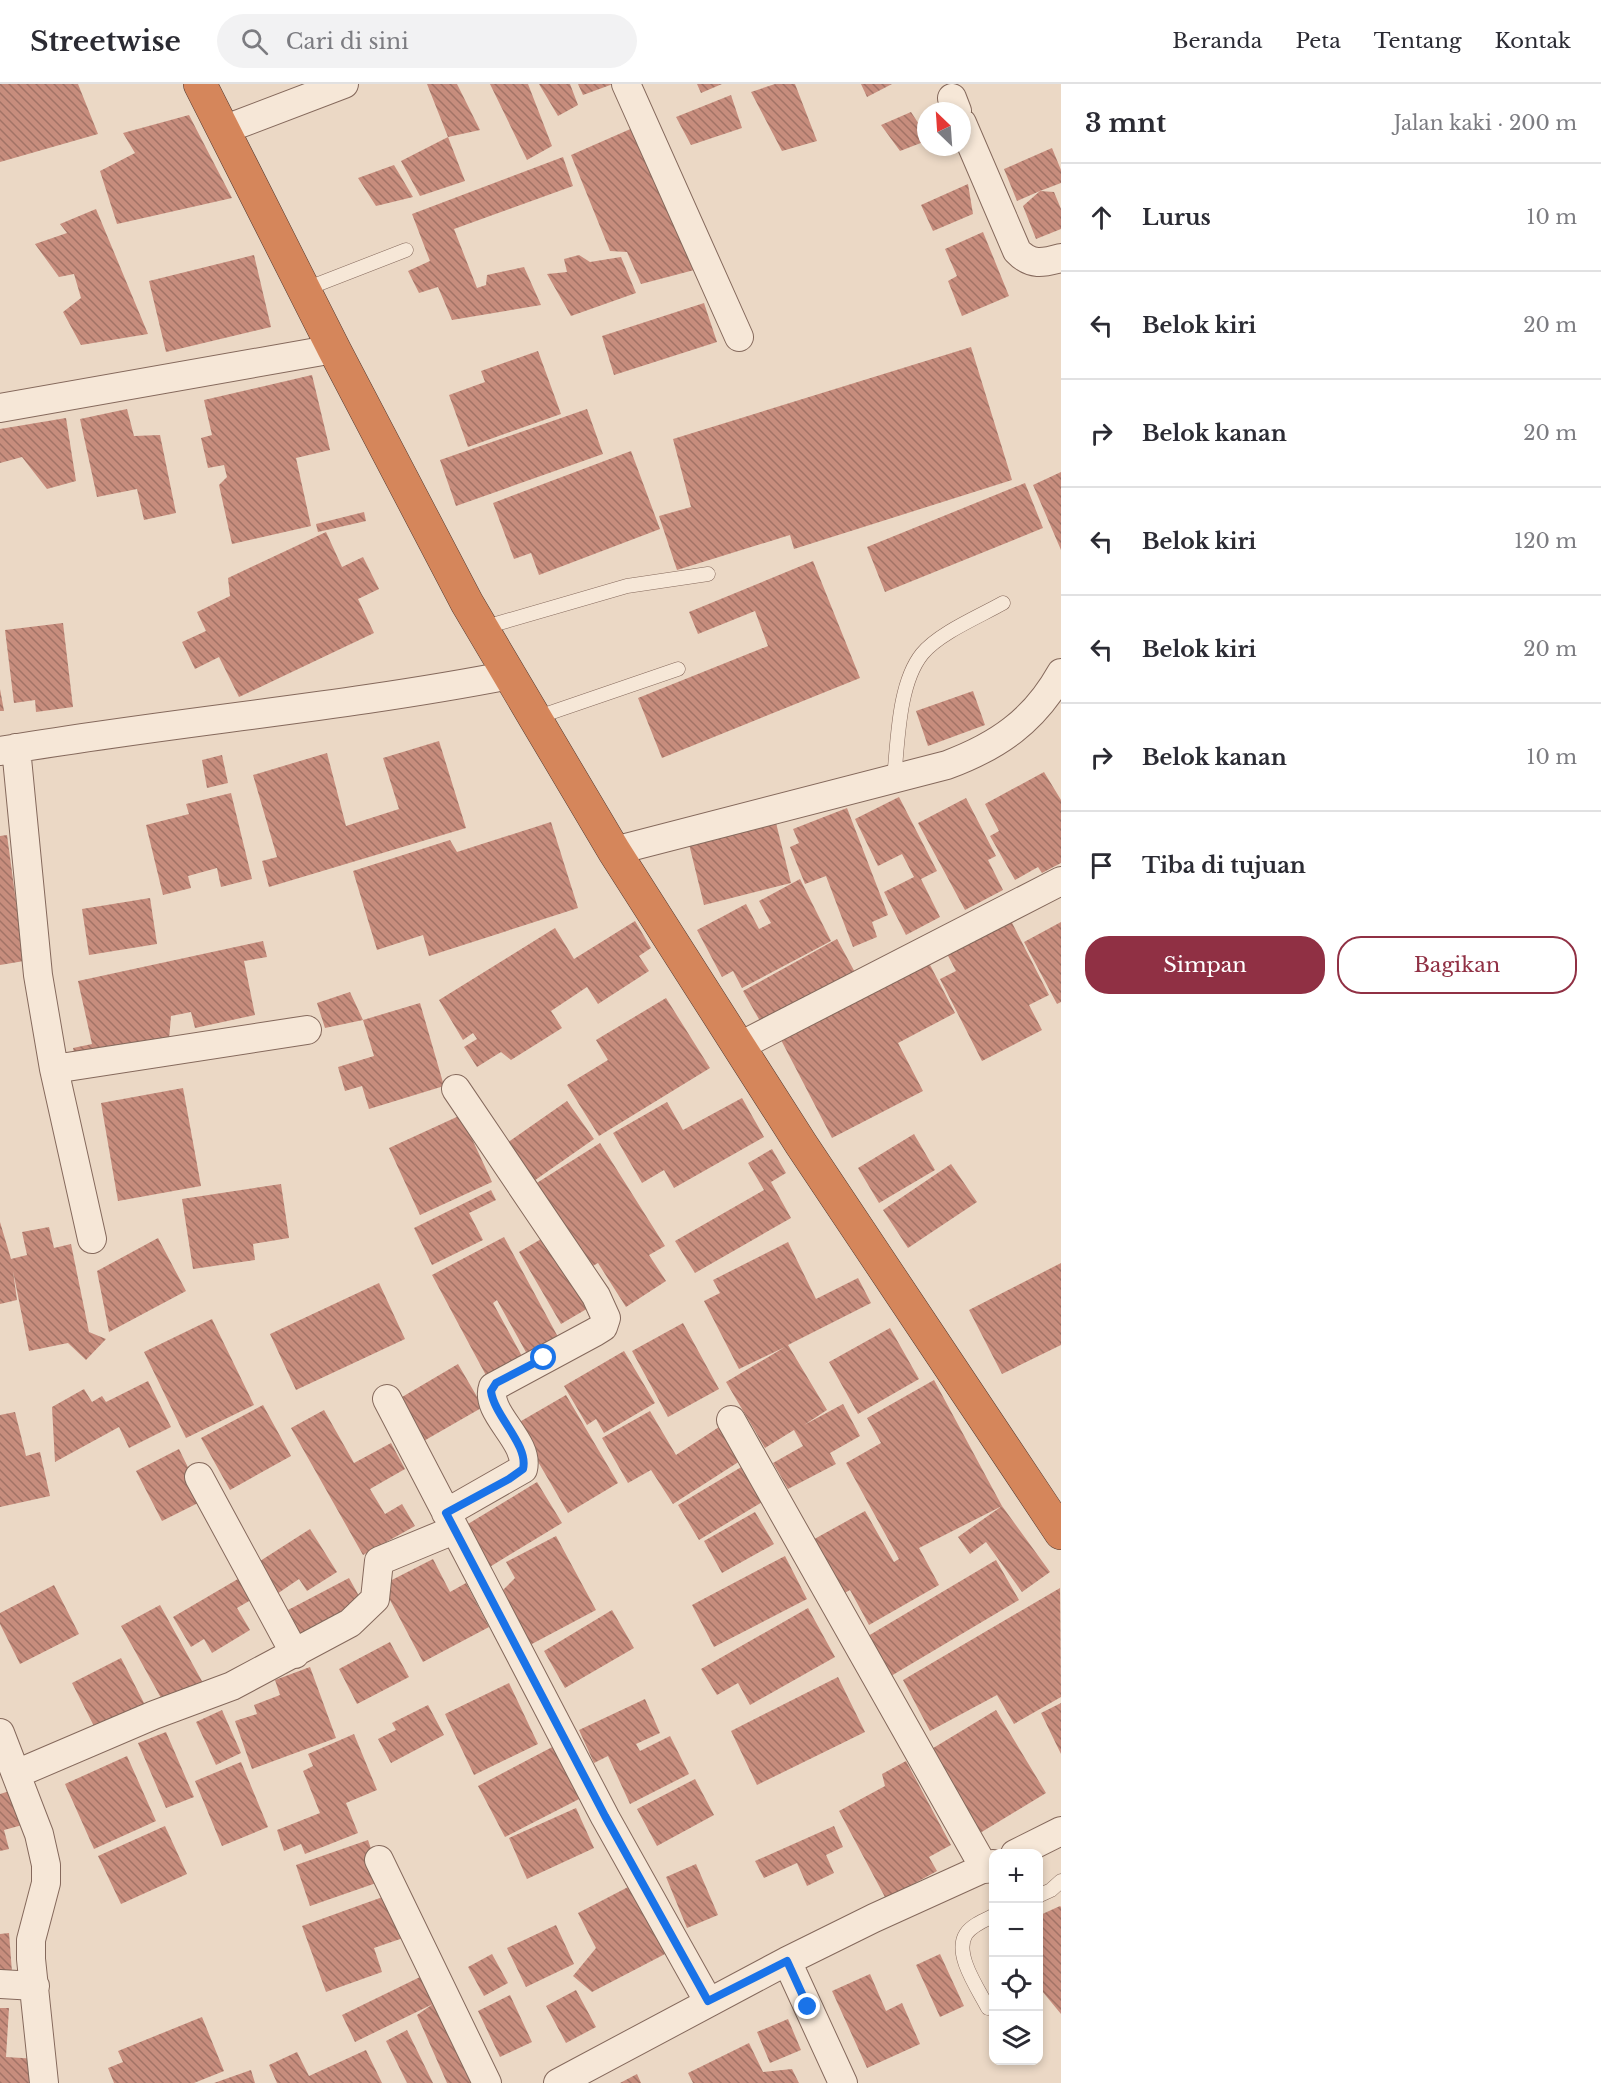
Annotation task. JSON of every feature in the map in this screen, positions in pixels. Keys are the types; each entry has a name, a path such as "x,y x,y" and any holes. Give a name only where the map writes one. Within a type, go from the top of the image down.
{"highway":[{"path":"200,84 303,290 482,628 614,851 888,1278 1056,1514"}],"street":[{"path":"223,130 344,84"},
{"path":"626,84 739,337"},
{"path":"971,144 1017,251 1032,262 1061,258"},
{"path":"0,408 334,349"},
{"path":"614,851 947,765 989,747 1035,711 1061,672"},
{"path":"92,1239 54,1070 38,975 8,749 279,712 441,688 510,675"},
{"path":"740,1046 1061,881"},
{"path":"54,1070 307,1030"},
{"path":"16,1774 154,1715 232,1686 350,1623 371,1605 378,1588 379,1561 450,1522 523,1469 523,1455 496,1407 492,1395 493,1387 581,1340 603,1326 606,1320 596,1296 456,1089"},
{"path":"387,1399 605,1816 708,2001"},
{"path":"558,2083 708,2001 787,1961 874,1918 989,1867 731,1420"},
{"path":"199,1477 295,1654"},
{"path":"0,1732 39,1834 47,1874 31,1941 44,2083"},
{"path":"1025,1849 1061,1832"},
{"path":"379,1860 487,2083"},
{"path":"787,1961 843,2083"},
{"path":"0,1984 35,1986"}],"lane":[{"path":"303,290 406,250"},
{"path":"482,628 627,586 708,574"},
{"path":"894,778 901,711 912,672 922,653 943,637 1004,603"},
{"path":"535,718 678,669"},
{"path":"1043,1894 1052,1890 1061,1881"},
{"path":"988,2008 965,1961 962,1946 968,1931 989,1918"}],"building":[{"path":"0,84 78,84 98,134 0,162"},
{"path":"427,84 457,84 480,130 448,137"},
{"path":"490,84 528,84 552,146 527,160"},
{"path":"539,84 570,84 578,105 558,116"},
{"path":"578,84 613,84 583,95"},
{"path":"697,84 722,84 701,93"},
{"path":"775,84 795,84 817,141 782,151 751,92"},
{"path":"861,84 892,84 867,97"},
{"path":"731,95 742,128 691,145 676,117"},
{"path":"911,112 917,121 917,144 900,151 881,125"},
{"path":"189,115 232,198 117,224 100,171 135,153 123,133"},
{"path":"635,127 698,269 641,284 627,252 610,251 571,155"},
{"path":"448,137 465,181 420,196 401,161"},
{"path":"1052,148 1061,170 1061,183 1017,201 1004,169"},
{"path":"563,157 573,186 454,229 477,288 486,285 487,275 524,267 541,305 452,320 438,287 419,293 408,271 430,261 412,214"},
{"path":"394,165 413,197 376,206 358,178"},
{"path":"968,184 973,214 933,231 921,205"},
{"path":"1040,191 1054,192 1061,209 1061,229 1036,239 1023,206"},
{"path":"96,209 148,334 81,345 63,312 81,298 74,274 59,277 35,244 67,233 60,224"},
{"path":"983,232 1009,296 962,316 948,281 957,276 945,249"},
{"path":"254,255 271,327 166,352 149,281"},
{"path":"579,255 590,262 621,257 636,293 571,316 547,274 567,272 564,259"},
{"path":"704,303 717,342 614,375 602,336"},
{"path":"971,347 1012,480 794,549 790,535 677,570 659,516 691,507 673,439"},
{"path":"538,351 561,414 468,447 449,395 485,382 481,371"},
{"path":"312,375 330,450 296,458 311,526 232,544 219,485 227,477 224,465 208,468 201,438 212,435 204,400"},
{"path":"127,409 134,436 160,435 176,513 144,520 137,489 97,497 80,419"},
{"path":"587,409 603,454 456,506 440,460"},
{"path":"66,418 76,481 47,489 22,457 0,463 0,429"},
{"path":"631,451 660,529 539,575 531,553 514,559 493,503"},
{"path":"1061,472 1061,550 1033,485"},
{"path":"1025,483 1043,528 885,592 867,547"},
{"path":"364,512 366,521 318,532 316,524"},
{"path":"326,532 342,567 363,557 379,589 358,599 374,633 239,697 219,657 195,669 182,642 206,631 197,612 230,596 228,578"},
{"path":"813,561 860,678 662,758 638,698 768,646 755,611 698,634 689,612"},
{"path":"63,623 73,707 36,712 35,700 14,703 5,630"},
{"path":"0,689 4,711 0,711"},
{"path":"973,691 985,725 928,746 916,711"},
{"path":"439,741 466,828 269,887 262,861 277,857 253,775 327,753 346,826 399,809 383,758"},
{"path":"222,755 228,783 207,788 202,760"},
{"path":"1044,772 1061,800 1061,863 1042,873 1038,867 1015,880 990,836 999,831 985,804"},
{"path":"231,793 252,879 221,887 217,868 188,876 191,888 163,895 146,825 189,814 186,804"},
{"path":"899,797 937,871 921,879 940,917 906,935 884,892 914,877 902,854 878,866 855,819"},
{"path":"966,798 996,856 988,860 1003,890 965,910 918,823"},
{"path":"847,808 888,915 872,922 877,937 853,947 826,876 805,884 790,847 799,843 793,829"},
{"path":"551,822 578,908 429,956 423,935 377,950 353,871 450,840 457,852"},
{"path":"776,823 791,883 704,905 689,844"},
{"path":"7,835 24,961 0,965 0,836"},
{"path":"800,879 831,941 742,988 733,971 722,977 697,930 746,904 759,929 771,923 759,901"},
{"path":"150,898 157,944 89,955 82,909"},
{"path":"1010,919 1049,995 1029,1005 1042,1030 982,1061 940,979 956,971 946,952"},
{"path":"635,921 651,948 639,956 649,971 598,1004 587,987 551,1011 562,1028 511,1060 501,1052 477,1067 464,1047 477,1039 473,1033 463,1040 439,1000 555,928 574,959"},
{"path":"1061,922 1061,1002 1057,1004 1024,942"},
{"path":"837,939 857,976 764,1028 743,991"},
{"path":"263,941 267,957 244,961 255,1015 195,1028 191,1012 171,1016 169,1040 76,1060 73,1048 92,1044 78,981"},
{"path":"929,963 955,1013 898,1043 923,1091 832,1138 781,1040"},
{"path":"350,992 363,1020 325,1028 317,1003"},
{"path":"666,998 710,1068 599,1136 567,1085 608,1060 596,1040"},
{"path":"420,1003 444,1086 369,1109 362,1086 345,1091 338,1067 374,1056 363,1020"},
{"path":"183,1088 201,1186 118,1201 101,1103"},
{"path":"742,1098 764,1137 674,1188 664,1170 642,1183 613,1133 667,1102 683,1130"},
{"path":"567,1101 594,1139 531,1183 504,1145"},
{"path":"461,1115 492,1182 420,1215 389,1148"},
{"path":"914,1134 935,1170 879,1203 858,1168"},
{"path":"600,1143 665,1246 649,1255 666,1281 626,1307 598,1263 586,1270 532,1186"},
{"path":"772,1149 786,1173 771,1182 791,1218 695,1273 675,1241 764,1190 748,1163"},
{"path":"951,1164 977,1202 908,1248 883,1210"},
{"path":"281,1184 289,1238 253,1244 255,1260 193,1269 182,1199"},
{"path":"491,1190 496,1200 469,1213 483,1240 432,1265 414,1228"},
{"path":"0,1222 11,1259 27,1255 22,1232 49,1227 54,1248 71,1244 89,1332 106,1339 86,1360 68,1343 29,1351 13,1271 17,1300 0,1304"},
{"path":"548,1235 590,1307 561,1324 519,1252"},
{"path":"504,1237 558,1337 527,1354 497,1300 493,1303 524,1360 488,1379 432,1275"},
{"path":"158,1238 186,1291 109,1332 97,1271"},
{"path":"788,1242 816,1299 858,1278 871,1303 788,1345 827,1410 804,1425 843,1404 860,1436 830,1453 836,1464 788,1489 773,1463 803,1446 794,1430 765,1448 726,1382 785,1347 739,1369 704,1301 720,1293 713,1280"},
{"path":"1061,1263 1061,1345 1002,1374 969,1310"},
{"path":"379,1283 405,1339 296,1390 270,1334"},
{"path":"212,1319 254,1405 186,1438 144,1352"},
{"path":"683,1323 719,1389 668,1417 632,1351"},
{"path":"890,1328 919,1379 858,1414 829,1362"},
{"path":"624,1351 655,1403 604,1433 596,1419 587,1425 564,1386"},
{"path":"458,1364 483,1407 422,1442 397,1400"},
{"path":"934,1380 1002,1506 919,1548 939,1585 869,1625 850,1590 839,1596 809,1542 865,1511 894,1562 899,1559 846,1463 881,1443 867,1418"},
{"path":"148,1381 171,1427 129,1448 119,1427 55,1462 52,1407 84,1389 92,1402 102,1396 106,1402"},
{"path":"566,1395 618,1483 568,1513 516,1424"},
{"path":"263,1405 291,1456 230,1490 201,1438"},
{"path":"324,1410 354,1463 391,1443 405,1469 370,1489 385,1514 402,1504 415,1526 363,1555 291,1428"},
{"path":"650,1411 676,1455 719,1427 740,1461 673,1504 651,1470 628,1483 602,1438"},
{"path":"15,1412 26,1456 40,1452 50,1496 0,1507 0,1415"},
{"path":"179,1449 204,1500 162,1521 136,1471"},
{"path":"748,1463 769,1498 699,1540 678,1505"},
{"path":"537,1482 562,1523 488,1568 463,1527"},
{"path":"1002,1506 1050,1572 1022,1592 986,1542 970,1554 958,1537"},
{"path":"755,1512 774,1544 722,1573 704,1541"},
{"path":"310,1529 337,1572 307,1591 299,1579 277,1594 257,1563"},
{"path":"556,1536 596,1610 530,1645 501,1592 515,1578 506,1562"},
{"path":"785,1556 807,1599 714,1647 692,1605"},
{"path":"433,1559 450,1592 466,1583 489,1627 423,1662 382,1585"},
{"path":"996,1560 1019,1600 891,1676 868,1636"},
{"path":"243,1576 256,1597 237,1608 250,1630 212,1653 204,1639 191,1647 173,1617"},
{"path":"349,1578 364,1605 302,1637 288,1610"},
{"path":"54,1585 79,1634 20,1664 0,1624 0,1613"},
{"path":"1060,1588 1061,1697 1014,1724 997,1695 930,1731 903,1680"},
{"path":"160,1605 203,1683 165,1705 121,1626"},
{"path":"808,1608 835,1657 750,1705 738,1683 717,1695 701,1669"},
{"path":"612,1610 634,1648 565,1688 544,1651"},
{"path":"390,1642 409,1677 357,1704 339,1669"},
{"path":"121,1658 146,1707 97,1732 72,1683"},
{"path":"310,1667 336,1738 252,1769 235,1721 257,1714 254,1705 280,1695 275,1680"},
{"path":"838,1677 865,1732 757,1785 731,1731"},
{"path":"509,1683 538,1744 474,1775 445,1714"},
{"path":"645,1699 660,1733 636,1744 640,1751 670,1736 689,1774 630,1804 608,1756 594,1763 579,1730"},
{"path":"1061,1703 1061,1754 1041,1713"},
{"path":"428,1705 444,1735 391,1763 378,1739 396,1730 392,1723"},
{"path":"222,1710 241,1753 216,1765 196,1722"},
{"path":"996,1710 1046,1793 980,1833 930,1750"},
{"path":"166,1732 194,1797 166,1808 138,1743"},
{"path":"354,1734 377,1790 346,1803 358,1833 305,1854 301,1844 284,1851 277,1830 320,1813 303,1771 313,1766 308,1754"},
{"path":"558,1744 585,1796 505,1837 478,1786"},
{"path":"127,1756 156,1821 94,1849 65,1784"},
{"path":"906,1761 951,1845 929,1857 937,1871 886,1899 839,1811 885,1786 882,1774"},
{"path":"241,1762 268,1827 222,1846 195,1781"},
{"path":"695,1779 714,1815 657,1846 637,1809"},
{"path":"16,1789 26,1824 4,1830 9,1849 0,1851 0,1794"},
{"path":"576,1808 594,1848 527,1879 509,1838"},
{"path":"165,1826 187,1874 121,1904 98,1856"},
{"path":"834,1826 843,1847 826,1855 834,1873 807,1886 797,1863 764,1878 755,1861"},
{"path":"368,1840 382,1881 310,1906 296,1865"},
{"path":"696,1864 718,1915 687,1928 666,1877"},
{"path":"630,1886 665,1954 592,1992 573,1976 596,1948 578,1913"},
{"path":"391,1894 406,1937 374,1948 382,1972 326,1992 302,1926"},
{"path":"1061,1907 1061,2014 1043,1992 1043,1914"},
{"path":"556,1925 574,1964 526,1987 507,1948"},
{"path":"9,1933 12,1972 0,1974 0,1934"},
{"path":"492,1954 508,1983 484,1996 468,1967"},
{"path":"940,1954 964,2006 940,2017 916,1965"},
{"path":"870,1974 886,2011 902,2003 920,2044 867,2068 832,1991"},
{"path":"420,1977 433,2004 355,2042 342,2015"},
{"path":"576,1990 596,2027 566,2043 546,2006"},
{"path":"510,1995 532,2042 500,2057 478,2011"},
{"path":"433,2004 471,2083 447,2083 417,2015"},
{"path":"0,2008 9,2008 6,2057 38,2059 38,2083 0,2083"},
{"path":"202,2017 224,2071 194,2083 114,2083 108,2068 123,2062 118,2051"},
{"path":"788,2019 801,2050 770,2063 757,2032"},
{"path":"407,2030 433,2083 407,2083 386,2041"},
{"path":"749,2043 763,2072 792,2069 799,2083 693,2083 688,2073"},
{"path":"366,2050 382,2083 277,2083 269,2065 297,2052 309,2076"},
{"path":"251,2070 255,2083 214,2083"},
{"path":"637,2074 641,2083 620,2083"}],"route":[{"path":"544,1358 496,1383 491,1391 496,1407 523,1455 523,1469 446,1513 605,1816 708,2001 787,1961 808,2007"}]}
